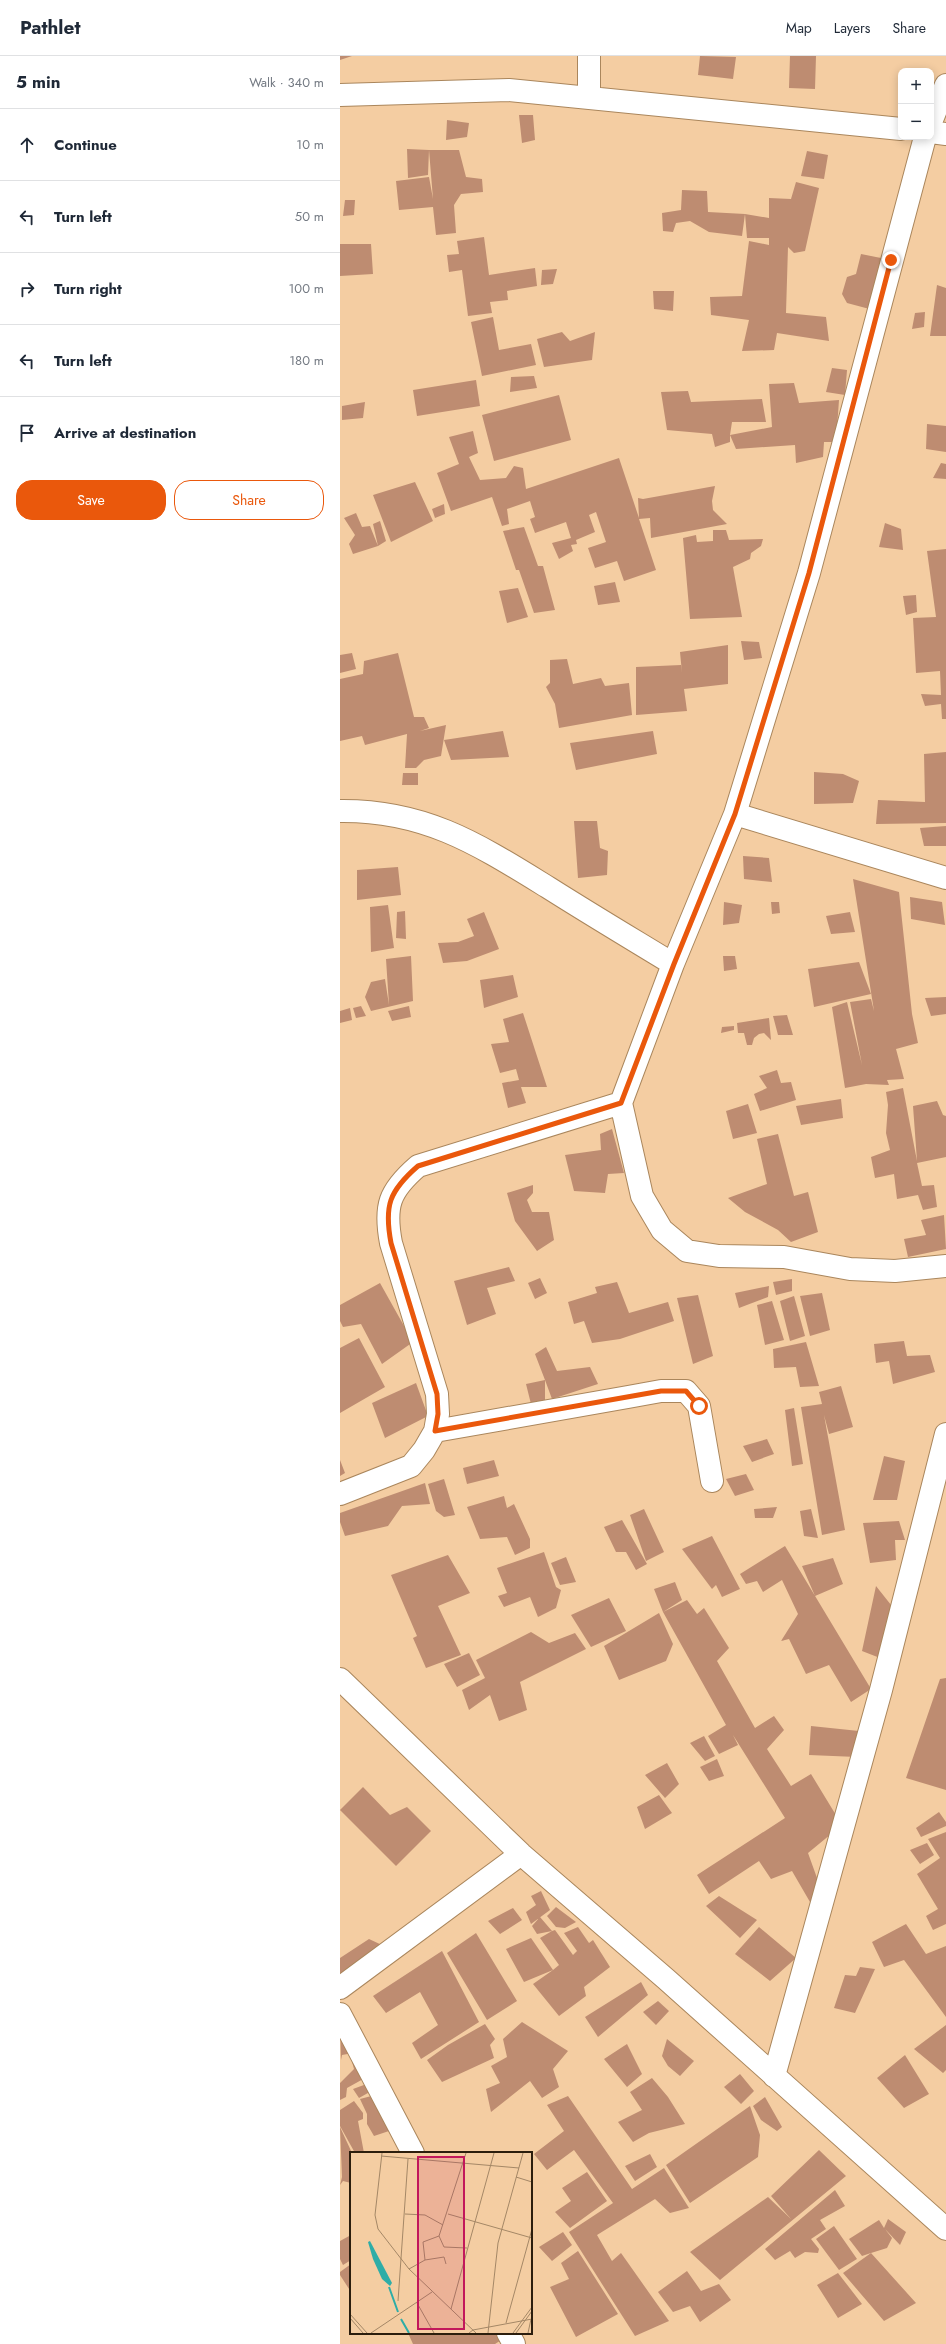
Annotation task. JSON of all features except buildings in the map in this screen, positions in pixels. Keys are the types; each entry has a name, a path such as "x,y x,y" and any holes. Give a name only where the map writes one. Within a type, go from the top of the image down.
{"street":[{"path":"589,56 589,98"},
{"path":"934,115 946,85"},
{"path":"340,95 509,90 898,129"},
{"path":"934,132 946,134"},
{"path":"925,140 809,573 735,814 674,964 621,1103 642,1196 662,1230 687,1251 719,1256 784,1257 850,1268 895,1271 946,1266"},
{"path":"340,811 370,811 426,822 481,846 674,964"},
{"path":"735,814 946,878"},
{"path":"340,1494 411,1466 424,1450 435,1431 438,1414 437,1394 391,1243 387,1222 390,1200 401,1180 418,1166 621,1103"},
{"path":"435,1431 661,1391 686,1391 699,1406 712,1481"},
{"path":"774,2076 881,1690 946,1434"},
{"path":"340,1680 521,1854 666,1979 946,2229"},
{"path":"340,1988 521,1854"},
{"path":"340,2014 412,2152"},
{"path":"509,2334 514,2344"}],"route":[{"path":"699,1406 686,1391 661,1391 435,1431 438,1414 437,1394 391,1243 387,1222 390,1200 401,1180 418,1166 621,1103 674,964 735,814 809,573 891,260"}]}
